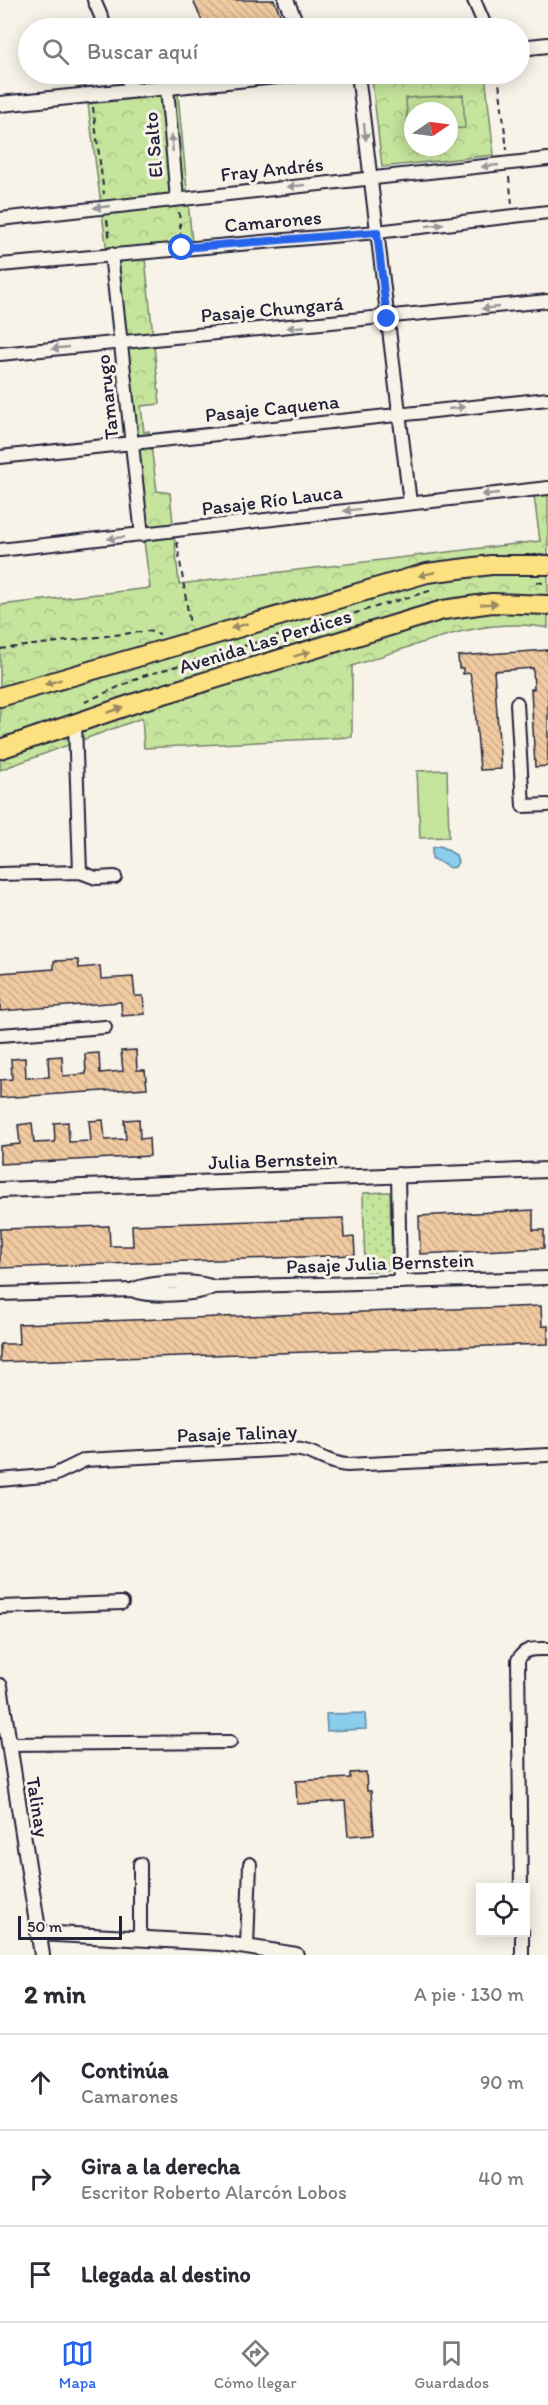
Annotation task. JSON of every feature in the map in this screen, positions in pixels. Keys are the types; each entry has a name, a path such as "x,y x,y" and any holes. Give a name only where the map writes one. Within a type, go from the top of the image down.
{"main road":[{"name":"Avenida Las Perdices","path":"0,697 428,573 491,565 548,565"},
{"name":"Avenida Las Perdices","path":"0,749 141,701 443,610 492,603 548,605"}],"street":[{"path":"94,0 102,18"},
{"path":"286,0 294,18"},
{"path":"474,0 482,18"},
{"path":"530,47 548,45"},
{"path":"130,84 133,91"},
{"path":"0,104 204,84"},
{"path":"359,84 410,503"},
{"name":"El Salto","path":"167,88 177,199"},
{"name":"Fray Andrés","path":"0,219 548,159"},
{"name":"Camarones","path":"0,265 377,232 548,212"},
{"name":"Tamarugo","path":"111,254 142,535"},
{"name":"Pasaje Chungará","path":"0,354 548,302"},
{"name":"Pasaje Caquena","path":"0,457 548,399"},
{"name":"Pasaje Río Lauca","path":"0,550 548,488"},
{"path":"518,703 524,806 548,805"},
{"path":"75,724 80,872"},
{"path":"0,874 80,872 96,878 115,877"},
{"path":"0,1035 105,1028"},
{"name":"Julia Bernstein","path":"0,1190 548,1170"},
{"path":"398,1174 400,1282"},
{"name":"Pasaje Julia Bernstein","path":"0,1294 132,1290 148,1294 199,1292 213,1287 548,1278"},
{"name":"Pasaje Talinay","path":"0,1480 54,1475 85,1460 292,1449 312,1451 336,1464 347,1465 548,1455"},
{"path":"0,1607 122,1603"},
{"path":"521,1883 518,1660 522,1653 531,1649 548,1649"},
{"name":"Talinay","path":"0,1686 42,1955"},
{"path":"9,1744 230,1742"},
{"path":"140,1864 140,1937"},
{"path":"247,1946 249,1864"},
{"path":"39,1933 140,1937 221,1949 247,1946 296,1955"},
{"path":"522,1937 522,1955"}],"path":[{"path":"499,84 513,216"},
{"path":"92,95 111,254"},
{"path":"177,199 182,248"},
{"path":"0,649 148,631 185,642 176,531"},
{"path":"533,582 548,584"},
{"path":"83,703 143,676 442,588"}],"green space":[{"path":"373,84 486,84 494,155 382,167"},
{"path":"178,94 193,253 145,258 160,404 141,406 144,432 149,431 157,491 170,493 179,584 540,541 534,496 548,493 548,628 523,625 474,629 424,642 352,666 352,737 144,748 142,718 0,770 0,605 150,588 88,104"},
{"path":"463,95 465,128 458,128 458,102 406,102 406,98"},
{"path":"447,770 449,837 420,838 417,771"},
{"path":"390,1192 392,1270 365,1271 363,1193"}],"water":[{"path":"440,846 456,855 458,862 455,867 450,868 432,858 432,848"},
{"path":"365,1713 366,1729 327,1731 326,1714"}],"building":[{"path":"193,0 274,0 282,18 201,18"},
{"path":"548,650 548,766 535,767 531,689 534,689 533,668 494,671 501,769 480,770 474,694 470,673 463,674 463,668 459,668 458,656"},
{"path":"78,960 79,968 100,966 101,979 133,977 135,996 143,996 145,1014 122,1016 121,1002 0,1011 0,973 54,969 54,961"},
{"path":"136,1050 137,1070 145,1070 147,1088 0,1098 0,1080 12,1079 11,1059 25,1058 26,1078 49,1077 48,1057 62,1056 63,1076 86,1074 85,1054 99,1053 100,1073 123,1071 121,1051"},
{"path":"139,1119 140,1139 149,1138 150,1156 0,1164 0,1146 20,1144 18,1125 32,1123 34,1143 55,1142 54,1123 68,1122 69,1142 91,1141 89,1121 103,1120 105,1140 126,1139 124,1120"},
{"path":"533,1210 533,1230 544,1230 544,1248 420,1254 419,1216"},
{"path":"343,1218 344,1238 354,1237 355,1255 0,1268 0,1229 109,1226 110,1246 133,1246 132,1225"},
{"path":"541,1306 542,1326 548,1326 548,1344 0,1362 0,1344 19,1344 18,1324"},
{"path":"366,1772 367,1791 371,1791 374,1834 348,1836 345,1801 297,1804 296,1781 350,1778 350,1773"}],"route":[{"path":"182,248 377,232 387,319"}]}
